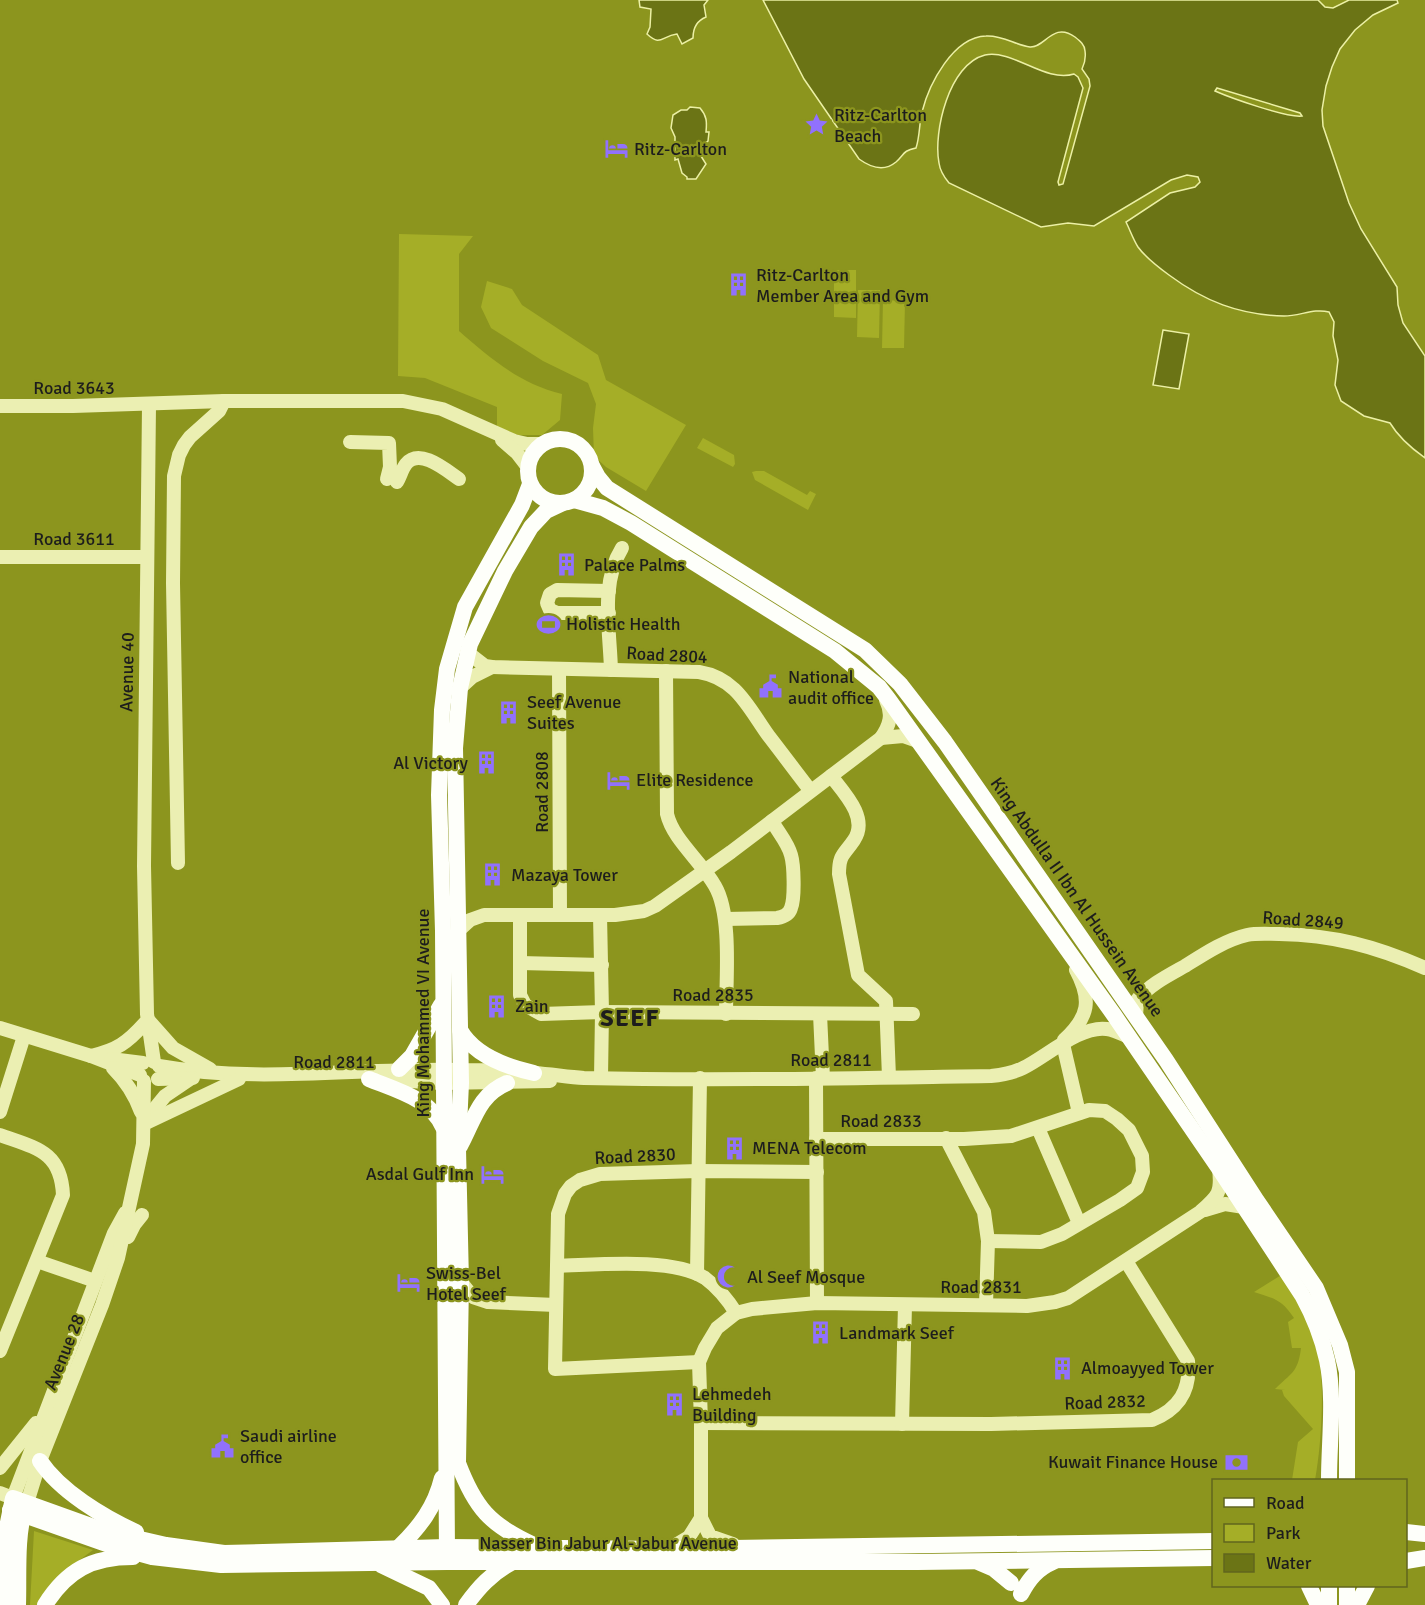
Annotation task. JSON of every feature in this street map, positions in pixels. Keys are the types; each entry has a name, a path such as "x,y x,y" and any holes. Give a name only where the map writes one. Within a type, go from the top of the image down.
{"main road":[{"path":"553,439 572,440 587,452 592,466 591,482 581,495 568,501 552,502 535,492 530,484 527,466 531,456 541,444 553,439"},
{"name":"King Abdulla II Ibn Al Hussein Avenue","path":"592,466 607,488 865,650 908,693 945,742 1136,1017 1326,1306 1347,1372 1347,1479"},
{"name":"King Mohammed VI Avenue","path":"453,1460 443,1127 443,931 439,795 442,710 447,669 465,607 522,505 530,484"},
{"name":"King Abdulla II Ibn Al Hussein Avenue","path":"568,501 603,508 631,524 835,651 879,687 921,742 1129,1037 1302,1295 1312,1313 1327,1361 1330,1399 1329,1479"},
{"name":"King Mohammed VI Avenue","path":"452,1554 453,1460 461,1282 458,1149 459,930 455,748 460,688 467,652 505,571 531,527 546,511 568,501"},
{"path":"399,1069 412,1056 442,1001"},
{"path":"460,1030 471,1044 491,1058 516,1069 534,1073"},
{"path":"369,1079 411,1096 429,1107 438,1116 443,1127"},
{"path":"458,1149 486,1096 495,1088 507,1083"},
{"path":"1322,1479 1329,1445"},
{"path":"398,1548 417,1530 430,1511 453,1460"},
{"path":"453,1460 469,1491 487,1516 512,1535 540,1548"},
{"path":"40,1461 48,1473 82,1500 126,1527 166,1545"},
{"path":"3,1605 6,1532 12,1504"},
{"path":"12,1504 18,1605"},
{"name":"Nasser Bin Jabur Al-Jabur Avenue","path":"12,1504 105,1531 166,1545 224,1552 398,1548 513,1562 765,1563 1212,1558"},
{"name":"Nasser Bin Jabur Al-Jabur Avenue","path":"12,1504 112,1546 152,1557 189,1563 243,1566 374,1563 452,1554 540,1548 668,1550 1212,1541"},
{"path":"1407,1532 1425,1534"},
{"path":"1407,1541 1425,1541"},
{"path":"45,1605 55,1589 78,1568 105,1559 152,1557"},
{"path":"1407,1559 1425,1558"},
{"path":"974,1561 994,1569 1016,1588 1037,1571 1055,1561"},
{"path":"466,1605 483,1582 513,1562"},
{"path":"374,1563 429,1588 442,1605"},
{"path":"1309,1587 1318,1605"},
{"path":"1329,1587 1329,1605"},
{"path":"1347,1587 1347,1605"},
{"path":"1357,1605 1366,1587"}],"street":[{"path":"149,405 224,401 403,401 442,409 514,441 541,444"},
{"path":"178,864 173,584 176,465 190,437 219,411 224,401"},
{"name":"Road 3643","path":"0,406 149,405"},
{"name":"Avenue 40","path":"149,405 144,866 149,1071"},
{"path":"480,425 511,447 527,466"},
{"path":"350,442 389,444 392,480 409,461 419,459 431,461 459,478"},
{"name":"Road 2804","path":"611,670 609,591 612,568 622,548"},
{"name":"Road 3611","path":"0,557 147,557"},
{"path":"147,584 173,584"},
{"path":"609,591 556,591 550,594 547,603 550,610 556,613 609,613"},
{"path":"467,652 485,666 492,668"},
{"path":"460,688 472,677 492,668"},
{"name":"Road 2804","path":"492,668 706,673 726,681 741,694 810,790"},
{"name":"Road 2808","path":"559,669 560,914"},
{"path":"666,671 667,814 672,828 717,888 725,919 726,1014"},
{"path":"459,930 470,920 484,915 600,915 644,911 655,906 881,738 888,728 890,708 879,687"},
{"path":"881,738 903,736 921,742"},
{"path":"831,776 849,800 858,820 858,830 839,860 839,874 858,975 886,1001 889,1077"},
{"path":"725,919 782,918 790,911 792,858 772,821"},
{"path":"458,900 484,915"},
{"name":"Road 2835","path":"520,915 520,995 525,1005 541,1014 603,1012 913,1014"},
{"path":"600,915 603,1012 601,1077"},
{"name":"Road 2849","path":"1136,1017 1137,1000 1152,987 1212,949 1245,935 1258,933 1305,935 1359,943 1425,968"},
{"name":"Road 2811","path":"1058,1047 1082,1020 1087,1008 1086,994 1080,979 1059,939"},
{"path":"520,963 602,965"},
{"name":"Road 2849","path":"1118,991 1131,994 1152,987"},
{"name":"Road 2833","path":"817,1303 816,1139 820,1078 820,1014"},
{"path":"91,1056 119,1048 133,1037 147,1019 173,1048 214,1072"},
{"path":"0,1028 149,1071"},
{"name":"Road 2811","path":"460,1076 507,1083 581,1077 991,1076 1007,1074 1023,1068 1090,1030 1106,1029 1129,1037"},
{"path":"1,1103 24,1036"},
{"path":"1058,1047 1079,1113"},
{"path":"91,1056 110,1064 149,1071"},
{"path":"110,1064 123,1078 146,1122"},
{"name":"Road 2811","path":"149,1071 287,1074 399,1069 443,1077"},
{"name":"Road 2811","path":"149,1071 192,1078 369,1079 534,1073 581,1077"},
{"name":"Avenue 28","path":"12,1504 45,1412 118,1258 146,1122 149,1071"},
{"path":"146,1122 165,1096 192,1078"},
{"path":"146,1122 239,1078"},
{"name":"Road 2830","path":"699,1362 555,1369 556,1266 560,1204 571,1186 580,1180 600,1174 698,1171 700,1078"},
{"name":"Road 2833","path":"816,1139 964,1139 1011,1136 1089,1110 1105,1111 1130,1130 1142,1156 1143,1172 1137,1188 1062,1234 1041,1242 988,1241"},
{"path":"1038,1128 1079,1223"},
{"path":"0,1136 39,1148 49,1155 60,1173 63,1195 0,1351"},
{"name":"Road 2833","path":"946,1138 984,1212 988,1241 986,1305"},
{"path":"959,1164 960,1148 964,1139"},
{"name":"Road 2831","path":"736,1313 752,1309 817,1303 1027,1306 1068,1298 1200,1212 1218,1194 1220,1185 1218,1167"},
{"path":"697,1274 698,1171 817,1172"},
{"name":"Road 2831","path":"1200,1212 1225,1204 1244,1207"},
{"name":"Avenue 28","path":"95,1281 117,1226 127,1212"},
{"path":"118,1258 134,1225 142,1215"},
{"path":"37,1261 95,1281 96,1304"},
{"name":"Road 2832","path":"702,1423 902,1424 1152,1420 1174,1408 1185,1392 1189,1371 1188,1361 1126,1261"},
{"path":"556,1266 654,1264 697,1274 715,1287 736,1313 717,1328 699,1362 702,1423 701,1518 710,1536 716,1540 743,1547"},
{"path":"68,1272 84,1286 96,1304"},
{"path":"461,1282 472,1297 488,1302 556,1305"},
{"path":"460,1318 480,1304 488,1302"},
{"name":"Avenue 28","path":"12,1504 40,1461 96,1304"},
{"path":"902,1424 905,1305"},
{"path":"0,1468 45,1412"},
{"path":"668,1550 689,1537 701,1518"}],"green space":[{"path":"399,234 473,236 459,254 459,331 519,377 562,394 560,420 542,435 517,435 497,427 497,407 425,378 398,376"},
{"path":"834,270 856,270 856,318 834,317"},
{"path":"487,281 512,289 522,305 598,355 606,380 686,425 646,491 606,467 594,456 593,428 596,404 588,383 543,361 491,328 481,307"},
{"path":"858,290 880,290 879,338 857,337"},
{"path":"883,300 905,301 904,348 882,348"},
{"path":"703,438 734,455 733,467 697,448"},
{"path":"764,471 807,495 810,491 816,494 808,510 755,480 752,472"},
{"path":"1283,1274 1313,1332 1322,1385 1320,1446 1315,1479 1292,1479 1298,1442 1313,1429 1284,1396 1282,1390 1285,1390 1275,1389 1293,1372 1300,1356 1301,1348 1292,1348 1288,1322 1294,1318 1277,1300 1254,1292"},
{"path":"34,1531 93,1550 77,1562 39,1605 30,1605"}],"water":[{"path":"639,0 708,0 704,5 706,17 696,25 693,38 682,44 677,34 655,40 647,34 650,27 651,9 640,7"},
{"path":"763,0 1318,0 1325,7 1333,8 1349,0 1397,0 1398,3 1373,15 1355,30 1340,49 1326,86 1322,110 1323,126 1349,203 1361,229 1397,287 1398,305 1403,323 1425,356 1425,458 1397,433 1390,423 1364,416 1341,401 1335,385 1338,360 1333,336 1334,322 1329,312 1268,315 1223,305 1182,284 1156,266 1141,251 1126,222 1170,193 1195,187 1200,182 1198,177 1187,175 1171,180 1094,226 1068,223 1041,227 949,183 940,169 938,150 941,118 946,101 962,71 972,61 985,55 996,54 1052,74 1063,76 1074,74 1078,77 1083,88 1058,182 1059,185 1063,184 1090,86 1089,79 1082,69 1085,49 1075,37 1067,33 1055,33 1040,44 1030,47 992,36 974,38 963,44 944,64 930,88 922,112 916,148 906,152 891,165 882,168 859,159 804,79","holes":["1217,88 1300,113 1302,116 1272,111 1215,91"]},
{"path":"690,107 700,108 706,119 706,132 709,132 708,141 699,147 699,153 706,164 696,179 687,179 682,173 678,159 675,160 675,137 671,128 673,115"},
{"path":"1163,330 1189,334 1179,389 1153,385"}],"place":[{"name":"Ritz-Carlton Beach","path":"816,125"},
{"name":"Ritz-Carlton","path":"616,149"},
{"name":"Ritz-Carlton Member Area and Gym","path":"738,285"},
{"name":"Palace Palms","path":"566,565"},
{"name":"Holistic Health","path":"548,624"},
{"name":"National audit office","path":"770,687"},
{"name":"Seef Avenue Suites","path":"509,712"},
{"name":"Al Victory","path":"486,763"},
{"name":"Elite Residence","path":"618,780"},
{"name":"Mazaya Tower","path":"493,875"},
{"name":"Zain","path":"497,1006"},
{"name":"MENA Telecom","path":"734,1148"},
{"name":"Asdal Gulf Inn","path":"492,1174"},
{"name":"Al Seef Mosque","path":"729,1277"},
{"name":"Swiss-Bel Hotel Seef","path":"408,1283"},
{"name":"Landmark Seef","path":"821,1333"},
{"name":"Almoayyed Tower","path":"1063,1368"},
{"name":"Lehmedeh Building","path":"674,1404"},
{"name":"Saudi airline office","path":"222,1446"},
{"name":"Kuwait Finance House","path":"1236,1462"}],"district":[{"name":"SEEF","path":"630,1018"}]}
